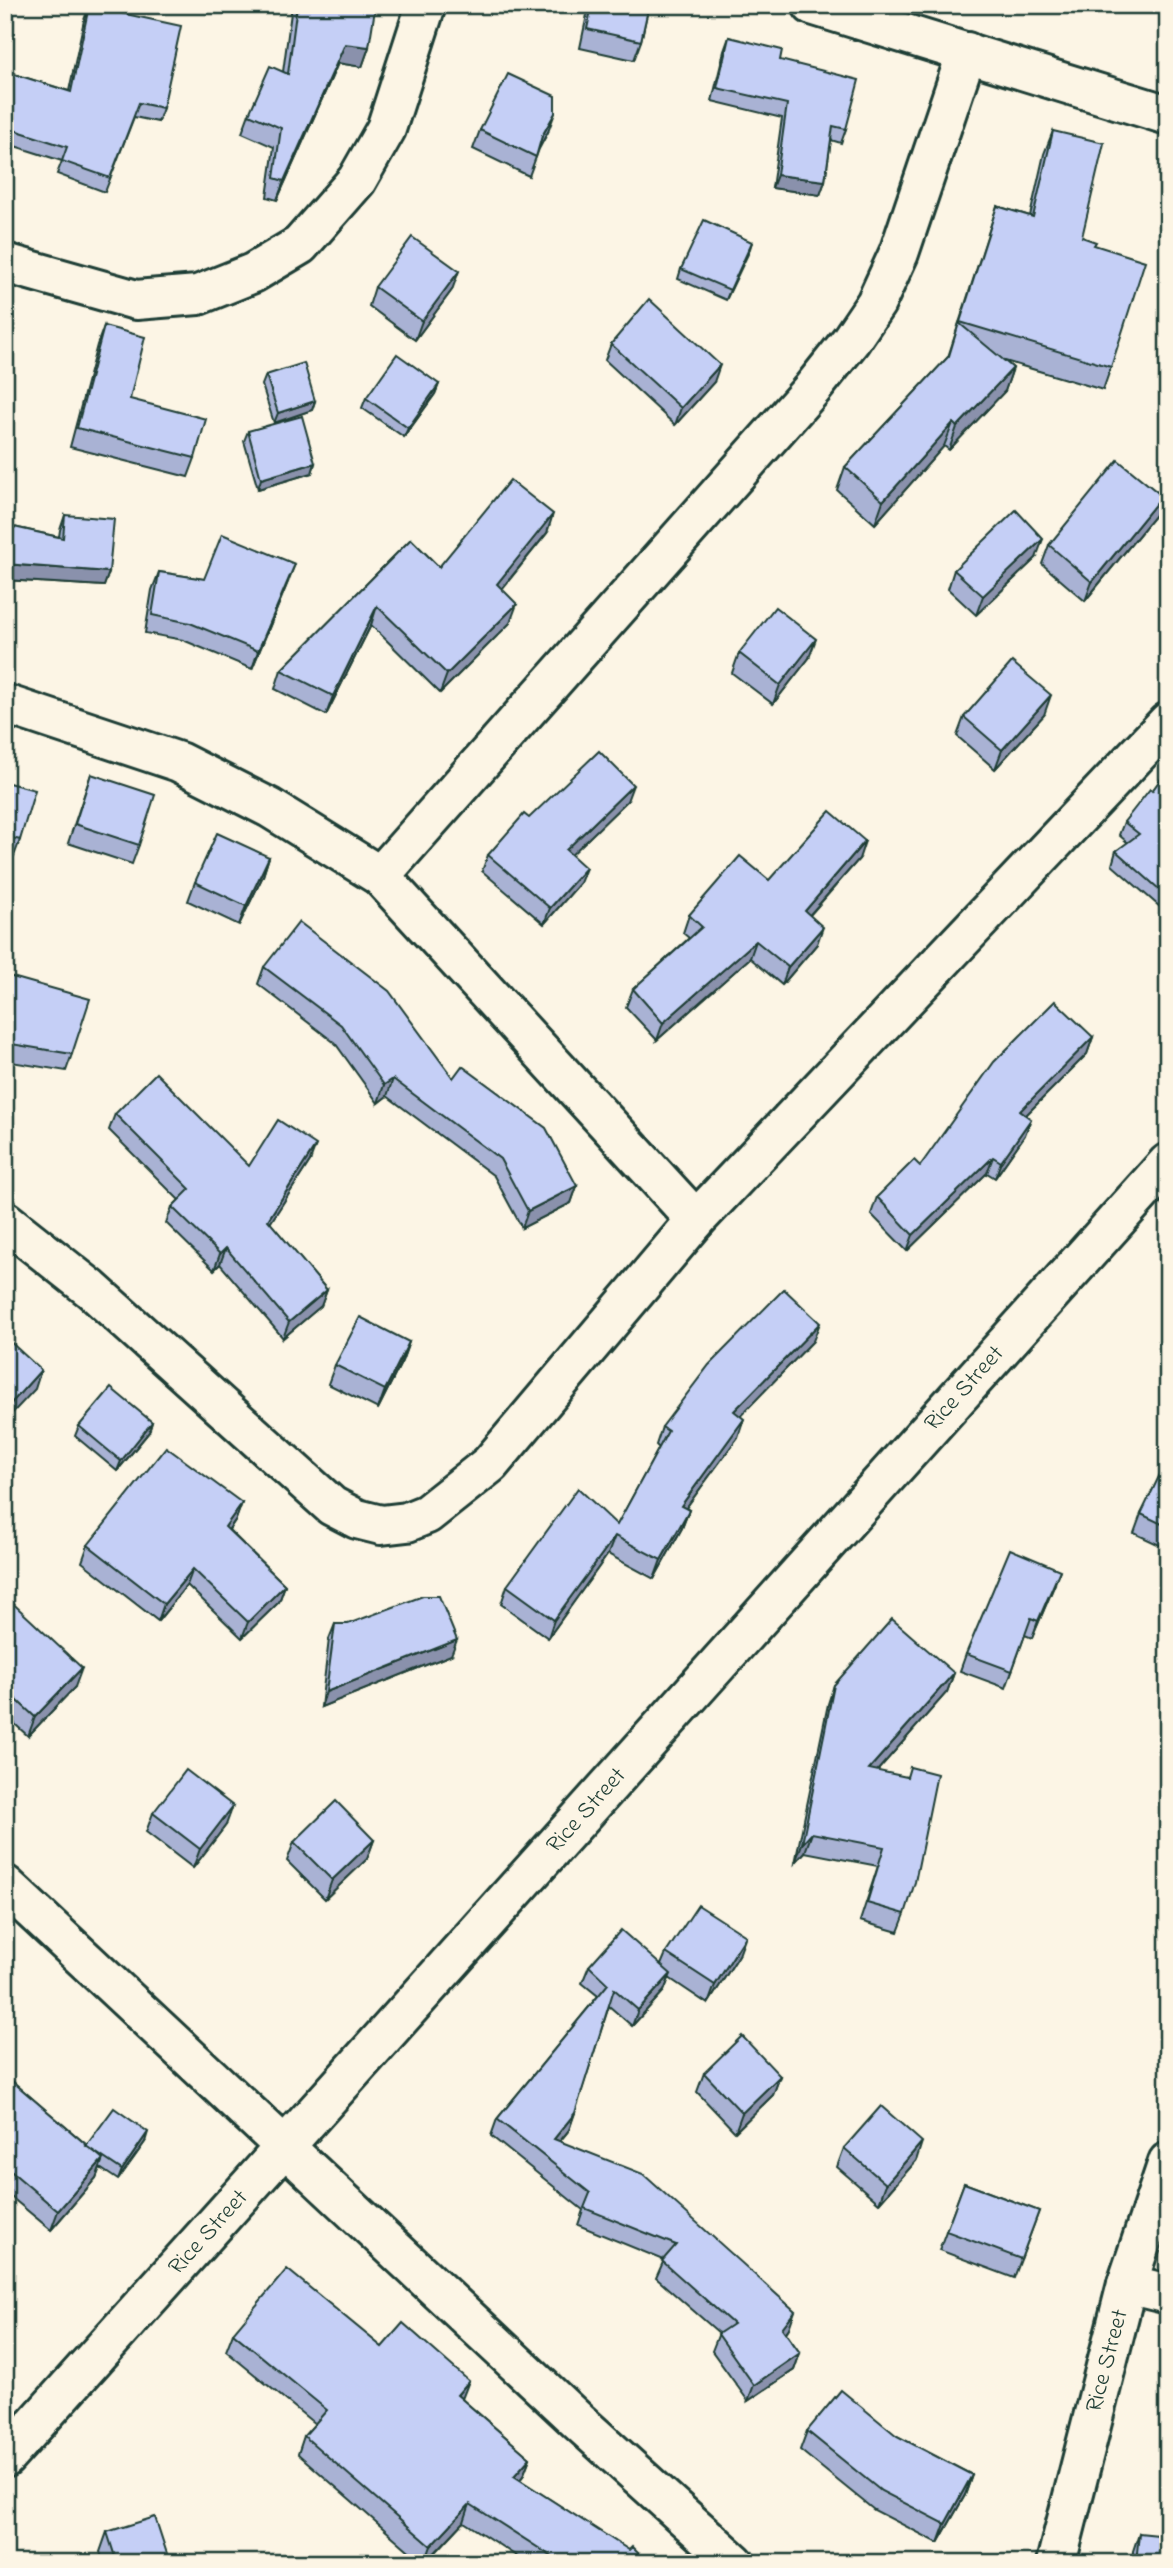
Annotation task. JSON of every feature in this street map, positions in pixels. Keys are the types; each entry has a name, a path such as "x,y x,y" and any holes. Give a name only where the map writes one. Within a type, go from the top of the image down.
{"street":[{"path":"5,263 136,300 198,295 253,273 300,245 358,180 386,129 426,5"},
{"path":"812,5 1168,115"},
{"path":"380,876 812,389 851,340 876,303 899,253 967,52"},
{"path":"5,705 179,762 270,808 380,876 696,1220"},
{"path":"5,1221 91,1289 332,1506 357,1519 381,1525 407,1522 427,1514 490,1464 696,1220 1168,722"},
{"name":"Rice Street","path":"5,2458 1168,1163"},
{"path":"5,1885 579,2423 735,2563"},
{"name":"Rice Street","path":"1056,2563 1127,2284 1168,2162"},
{"path":"1127,2284 1168,2294"}],"building":[{"path":"297,5 367,5 375,9 369,47 345,44 284,181 274,178 281,128 249,114 270,66 288,74"},
{"path":"592,5 649,5 641,41 587,29"},
{"path":"89,6 181,26 163,108 139,103 110,178 62,161 67,147 5,127 5,71 71,92"},
{"path":"729,37 782,50 780,60 859,80 846,129 833,126 825,181 777,175 787,104 717,88"},
{"path":"508,74 555,96 555,113 542,136 536,157 480,130"},
{"path":"1053,131 1104,143 1082,237 1096,242 1094,245 1145,261 1111,367 960,322 997,206 1033,217"},
{"path":"704,220 752,242 730,290 681,269"},
{"path":"412,237 459,271 422,321 375,287"},
{"path":"649,299 720,365 681,408 611,344"},
{"path":"959,323 1013,368 957,427 953,423 883,501 845,467 949,356"},
{"path":"104,326 145,337 130,399 206,419 195,458 77,428"},
{"path":"397,354 439,384 408,428 366,398"},
{"path":"304,363 315,401 278,413 266,375"},
{"path":"302,416 315,463 261,479 248,431"},
{"path":"1118,460 1162,496 1092,582 1049,545"},
{"path":"510,480 553,514 497,584 517,604 447,674 377,606 333,696 281,670 411,539 439,567"},
{"path":"1016,510 1043,539 983,596 954,570"},
{"path":"65,515 114,519 109,572 5,564 5,525 63,538"},
{"path":"222,534 295,564 258,651 190,623 152,615 159,572 204,579"},
{"path":"775,607 816,639 780,685 739,653"},
{"path":"1012,662 1051,695 1002,750 964,717"},
{"path":"599,751 633,785 566,850 586,868 550,908 488,855 524,814 529,818"},
{"path":"1168,769 1168,897 1116,851 1139,834 1124,822"},
{"path":"91,774 155,795 139,845 75,824"},
{"path":"5,782 35,790 20,840 5,836"},
{"path":"830,811 865,841 805,911 823,927 788,967 756,941 663,1023 633,989 702,927 689,915 740,856 769,880"},
{"path":"217,833 269,857 246,906 195,882"},
{"path":"299,922 389,991 453,1078 462,1066 546,1128 577,1186 528,1211 500,1159 393,1079 384,1085 341,1025 264,967"},
{"path":"5,975 90,999 72,1054 5,1043"},
{"path":"1055,1001 1093,1037 1020,1111 1031,1119 1001,1162 993,1157 913,1235 877,1197 914,1160 920,1166 994,1062"},
{"path":"156,1073 249,1166 278,1120 316,1145 268,1220 327,1290 289,1322 226,1248 220,1254 172,1207 190,1189 115,1114"},
{"path":"784,1289 820,1323 734,1411 744,1419 681,1506 689,1510 661,1560 615,1536 554,1620 507,1586 578,1488 617,1525 668,1431 662,1427 709,1365"},
{"path":"360,1317 409,1342 385,1390 335,1365"},
{"path":"5,1337 41,1370 5,1410"},
{"path":"111,1388 152,1422 121,1461 79,1426"},
{"path":"166,1447 242,1503 225,1527 285,1585 248,1622 193,1569 164,1604 88,1545"},
{"path":"1164,1466 1168,1467 1168,1527 1141,1514"},
{"path":"1010,1549 1060,1570 1038,1621 1031,1618 1012,1671 966,1654"},
{"path":"5,1596 82,1668 35,1717 5,1689"},
{"path":"423,1596 439,1596 457,1640 326,1692 335,1624 348,1624"},
{"path":"892,1619 954,1673 869,1769 907,1777 910,1767 937,1774 915,1882 905,1914 867,1903 884,1847 812,1833 802,1844 834,1685"},
{"path":"186,1770 233,1806 200,1849 153,1813"},
{"path":"336,1801 374,1840 332,1880 294,1842"},
{"path":"698,1905 746,1936 715,1985 666,1953"},
{"path":"621,1930 671,1974 638,2010 614,1989 575,2113 554,2139 643,2174 795,2311 782,2328 800,2353 754,2385 718,2334 733,2324 662,2261 676,2245 584,2208 590,2193 497,2119 608,1984 589,1966"},
{"path":"742,2036 780,2076 742,2113 704,2073"},
{"path":"5,2075 103,2159 58,2211 5,2166"},
{"path":"881,2106 922,2142 886,2184 844,2148"},
{"path":"114,2108 148,2132 122,2170 86,2146"},
{"path":"964,2183 1039,2211 1021,2259 946,2231"},
{"path":"287,2269 382,2347 403,2323 469,2381 457,2395 530,2458 514,2476 629,2550 632,2547 648,2563 562,2563 470,2504 431,2546 304,2436 327,2410 233,2333"},
{"path":"841,2390 897,2436 972,2475 945,2524 881,2491 807,2431"},
{"path":"155,2517 170,2563 117,2563 107,2532"},
{"path":"1139,2533 1168,2536 1168,2563 1136,2563"}]}
